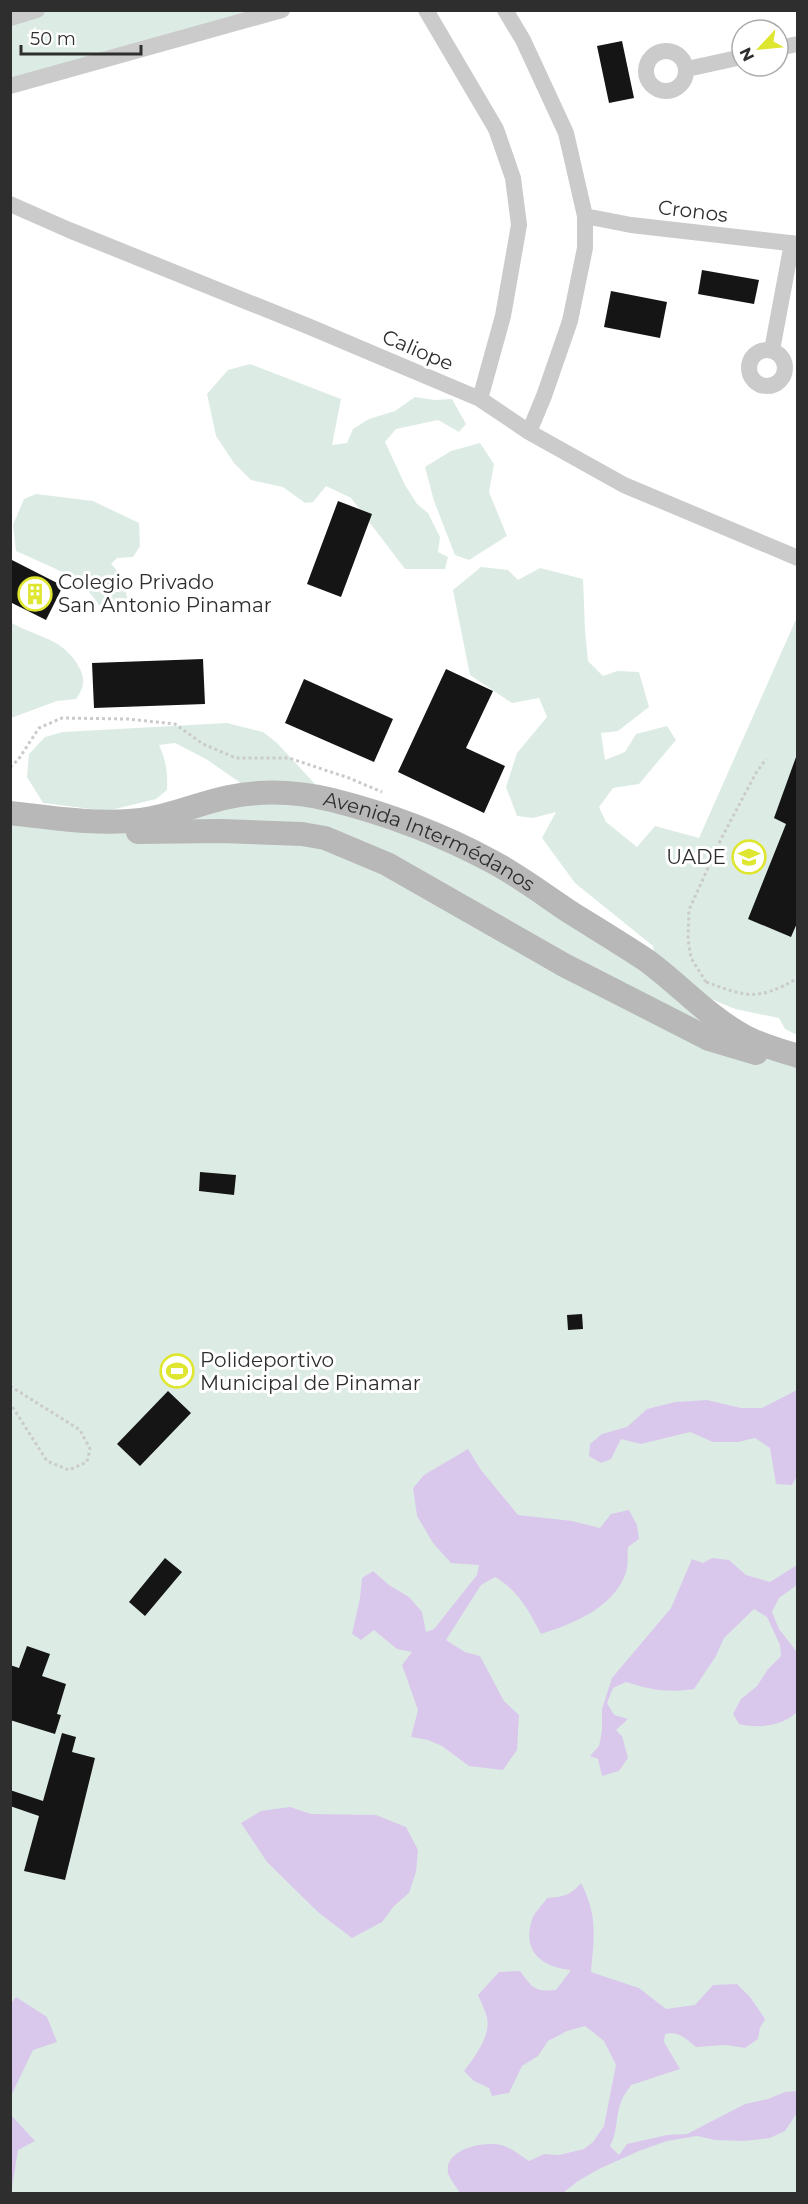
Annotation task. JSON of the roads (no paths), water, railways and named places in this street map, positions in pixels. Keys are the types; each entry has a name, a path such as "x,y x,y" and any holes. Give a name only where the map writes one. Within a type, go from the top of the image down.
{"main road":[{"name":"Avenida Intermédanos","path":"10,813 69,820 113,822 143,820 229,797 270,792 299,794 333,801 387,817 431,832 494,863 646,961 692,1000 741,1035 798,1056"},
{"name":"Avenida Intermédanos","path":"10,822 68,829 290,833 325,838 387,864 564,965 709,1039 798,1062"}],"street":[{"path":"10,18 37,10"},
{"path":"10,86 282,10"},
{"path":"426,10 496,129 513,178 519,225 503,316 480,399"},
{"path":"505,10 523,40 566,133 585,216 585,248 570,321 529,432"},
{"path":"687,69 730,60"},
{"name":"Caliope","path":"10,204 480,399 529,432 624,485 798,558"},
{"name":"Cronos","path":"585,216 631,225 795,244"},
{"path":"772,350 795,244"}],"place":[{"name":"Colegio Privado San Antonio Pinamar","path":"35,594"},
{"name":"UADE","path":"749,857"},
{"name":"Polideportivo Municipal de Pinamar","path":"177,1371"}]}
